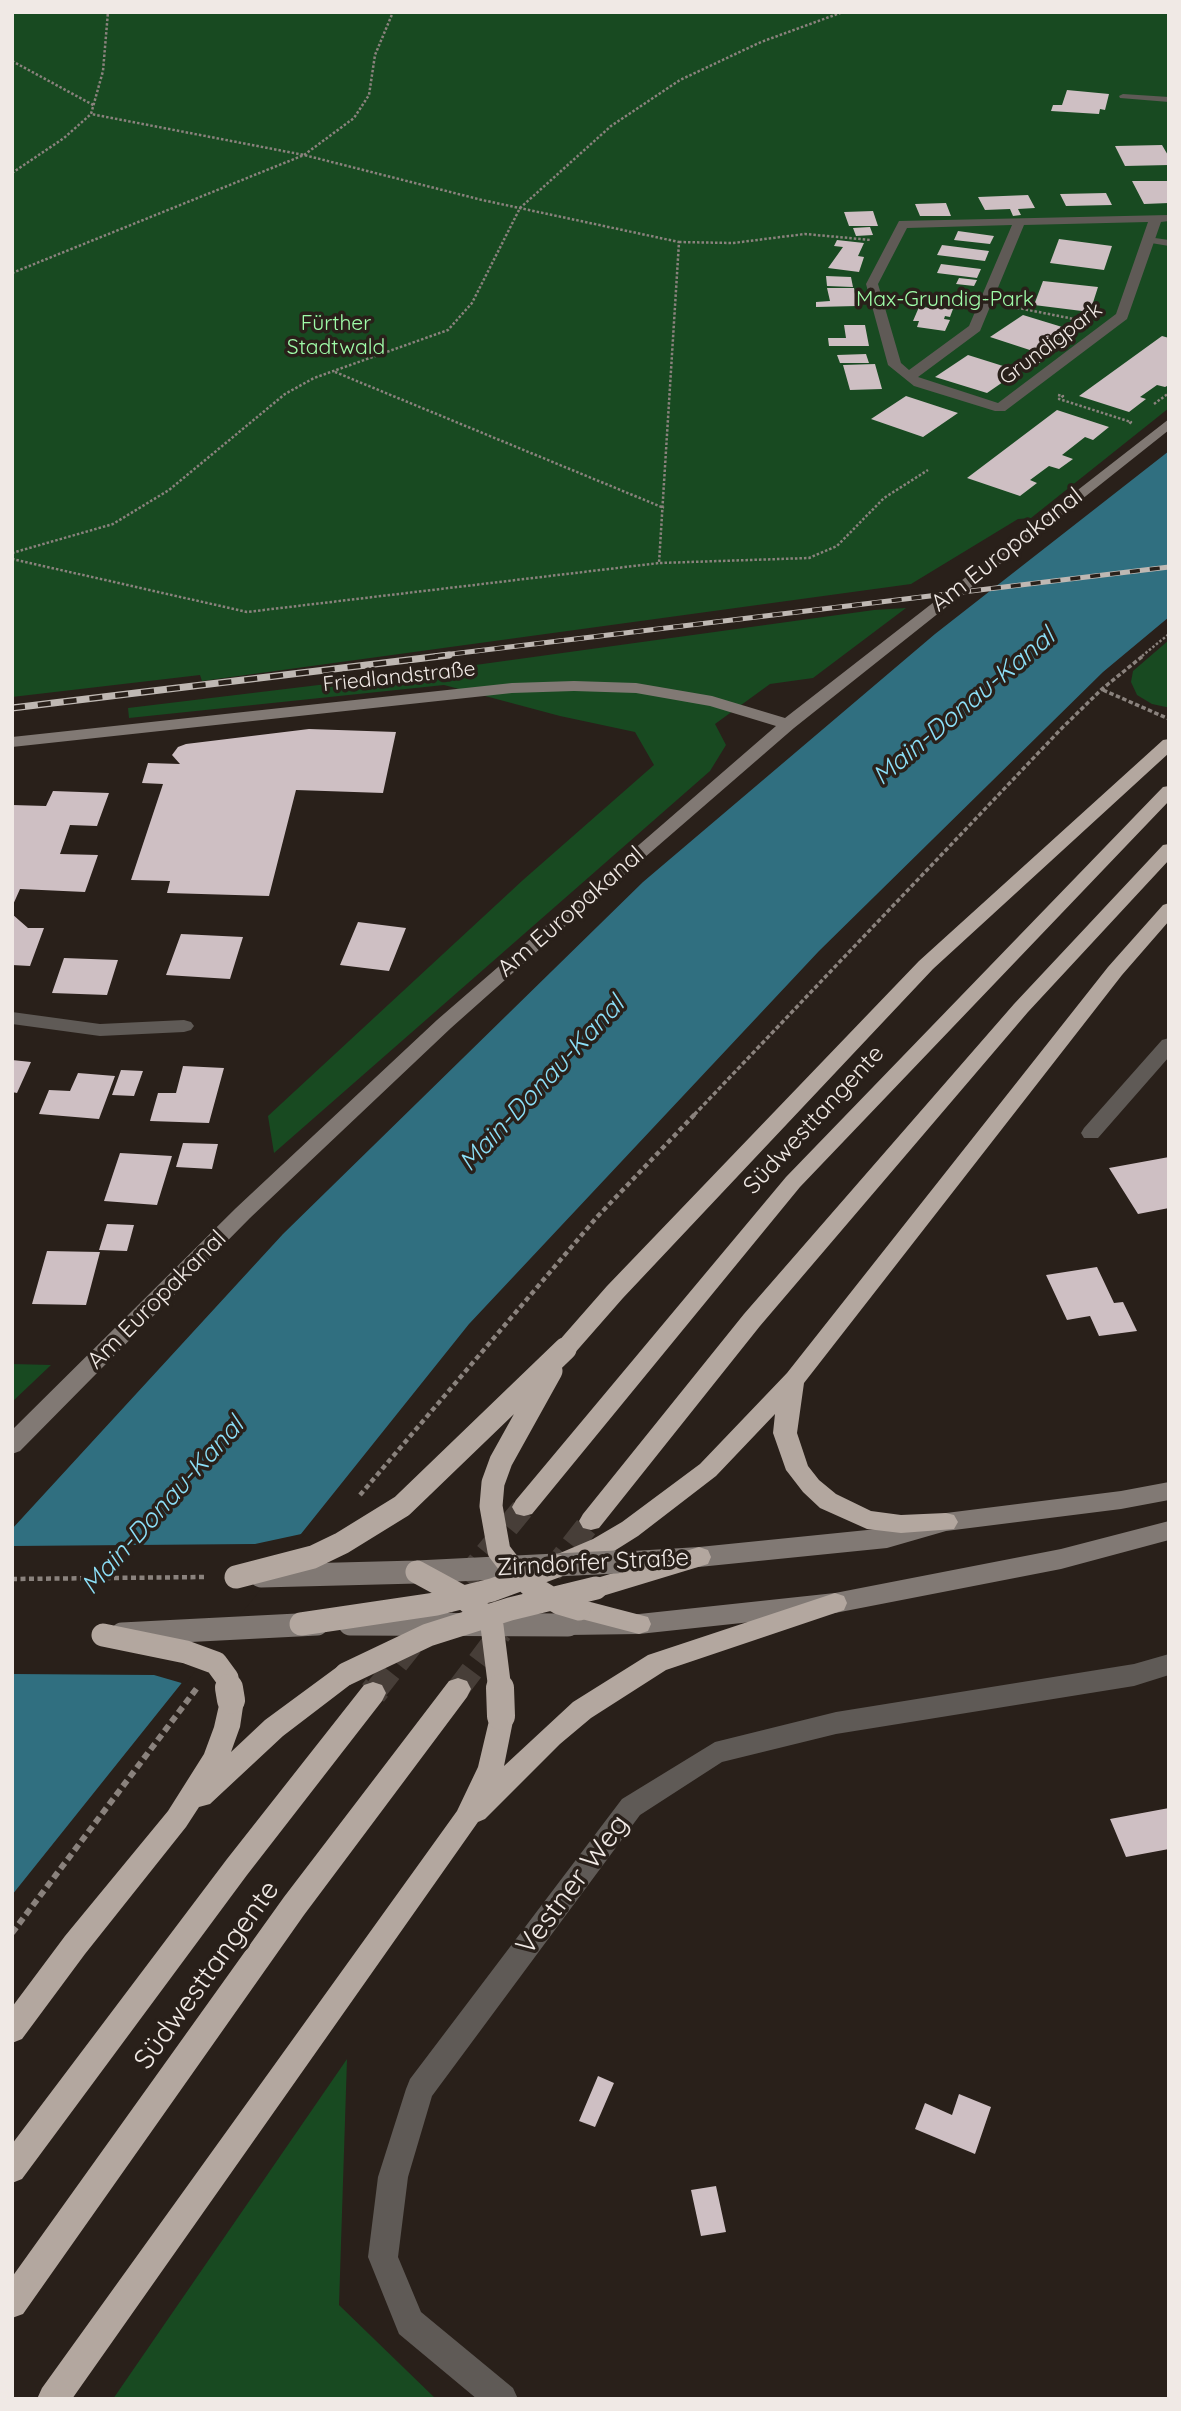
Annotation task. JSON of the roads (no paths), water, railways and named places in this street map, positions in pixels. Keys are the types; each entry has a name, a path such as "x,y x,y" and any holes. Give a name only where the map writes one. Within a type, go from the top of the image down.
{"highway":[{"path":"236,1577 313,1557 342,1544 402,1506 570,1343 615,1292 926,965 1169,744"},
{"name":"Südwesttangente","path":"524,1507 793,1182 1169,791"},
{"path":"591,1521 769,1300 1021,1008 1169,849"},
{"path":"302,1624 436,1604 463,1597 517,1574 557,1566 602,1546 653,1513 708,1470 795,1379 1107,981 1169,909"},
{"path":"570,1343 518,1427 493,1483 491,1506 499,1551 517,1574 554,1599 574,1617 639,1624"},
{"path":"795,1379 787,1409 786,1433 794,1463 810,1486 828,1501 867,1520 901,1524 946,1522"},
{"path":"177,1819 274,1728 346,1674 401,1645 461,1624 489,1621 699,1557"},
{"path":"53,2399 466,1819 491,1767 502,1716 500,1682 489,1621 463,1597 417,1572"},
{"path":"466,1819 551,1736 582,1710 657,1662 835,1603"},
{"path":"12,2030 75,1945 177,1819 215,1759 228,1727 231,1700 227,1678 216,1663 186,1652 103,1635"},
{"name":"Südwesttangente","path":"12,2303 294,1906 458,1689"},
{"name":"Südwesttangente","path":"12,2169 237,1867 373,1693"}],"main road":[{"name":"Am Europakanal","path":"12,1445 243,1213 444,1024 788,724 1169,423"},
{"name":"Friedlandstraße","path":"12,741 512,688 574,686 636,688 712,701 788,724"},
{"name":"Zirndorfer Straße","path":"557,1566 699,1557 887,1538 946,1522 1169,1492"},
{"path":"639,1624 835,1603 1061,1559 1169,1530"},
{"name":"Zirndorfer Straße","path":"236,1577 417,1572 517,1574"},
{"path":"489,1621 574,1617"},
{"path":"103,1635 302,1624 461,1624"}],"street":[{"name":"Grundigpark","path":"1162,218 1148,240 1122,316 1000,408 919,383 895,365 872,284 903,224 1162,218"},
{"path":"909,377 975,328 1020,221"},
{"path":"12,1018 100,1030 184,1026"},
{"path":"1091,1133 1169,1044"},
{"name":"Vestner Weg","path":"502,2399 410,2323 383,2257 393,2177 420,2089 631,1807 715,1753 836,1723 1134,1675 1169,1664"}],"lane":[{"path":"1123,96 1169,100"},
{"path":"1148,240 1169,243"}],"water":[{"name":"Main-Donau-Kanal","path":"1169,451 1169,617 1103,672 819,951 469,1324 12,1895 12,1529 283,1234 643,882 935,634"}],"tunnel":[{"path":"443,1606 524,1507"},
{"path":"551,1572 591,1521"},
{"path":"458,1689 501,1632"},
{"path":"376,1690 414,1642"},
{"path":"373,1693 377,1688"}],"railway":[{"path":"435,656 1169,567"},
{"path":"12,708 449,655"}],"park label":[{"name":"Max-Grundig-Park","path":"945,300"},
{"name":"Fürther Stadtwald","path":"336,336"}]}
